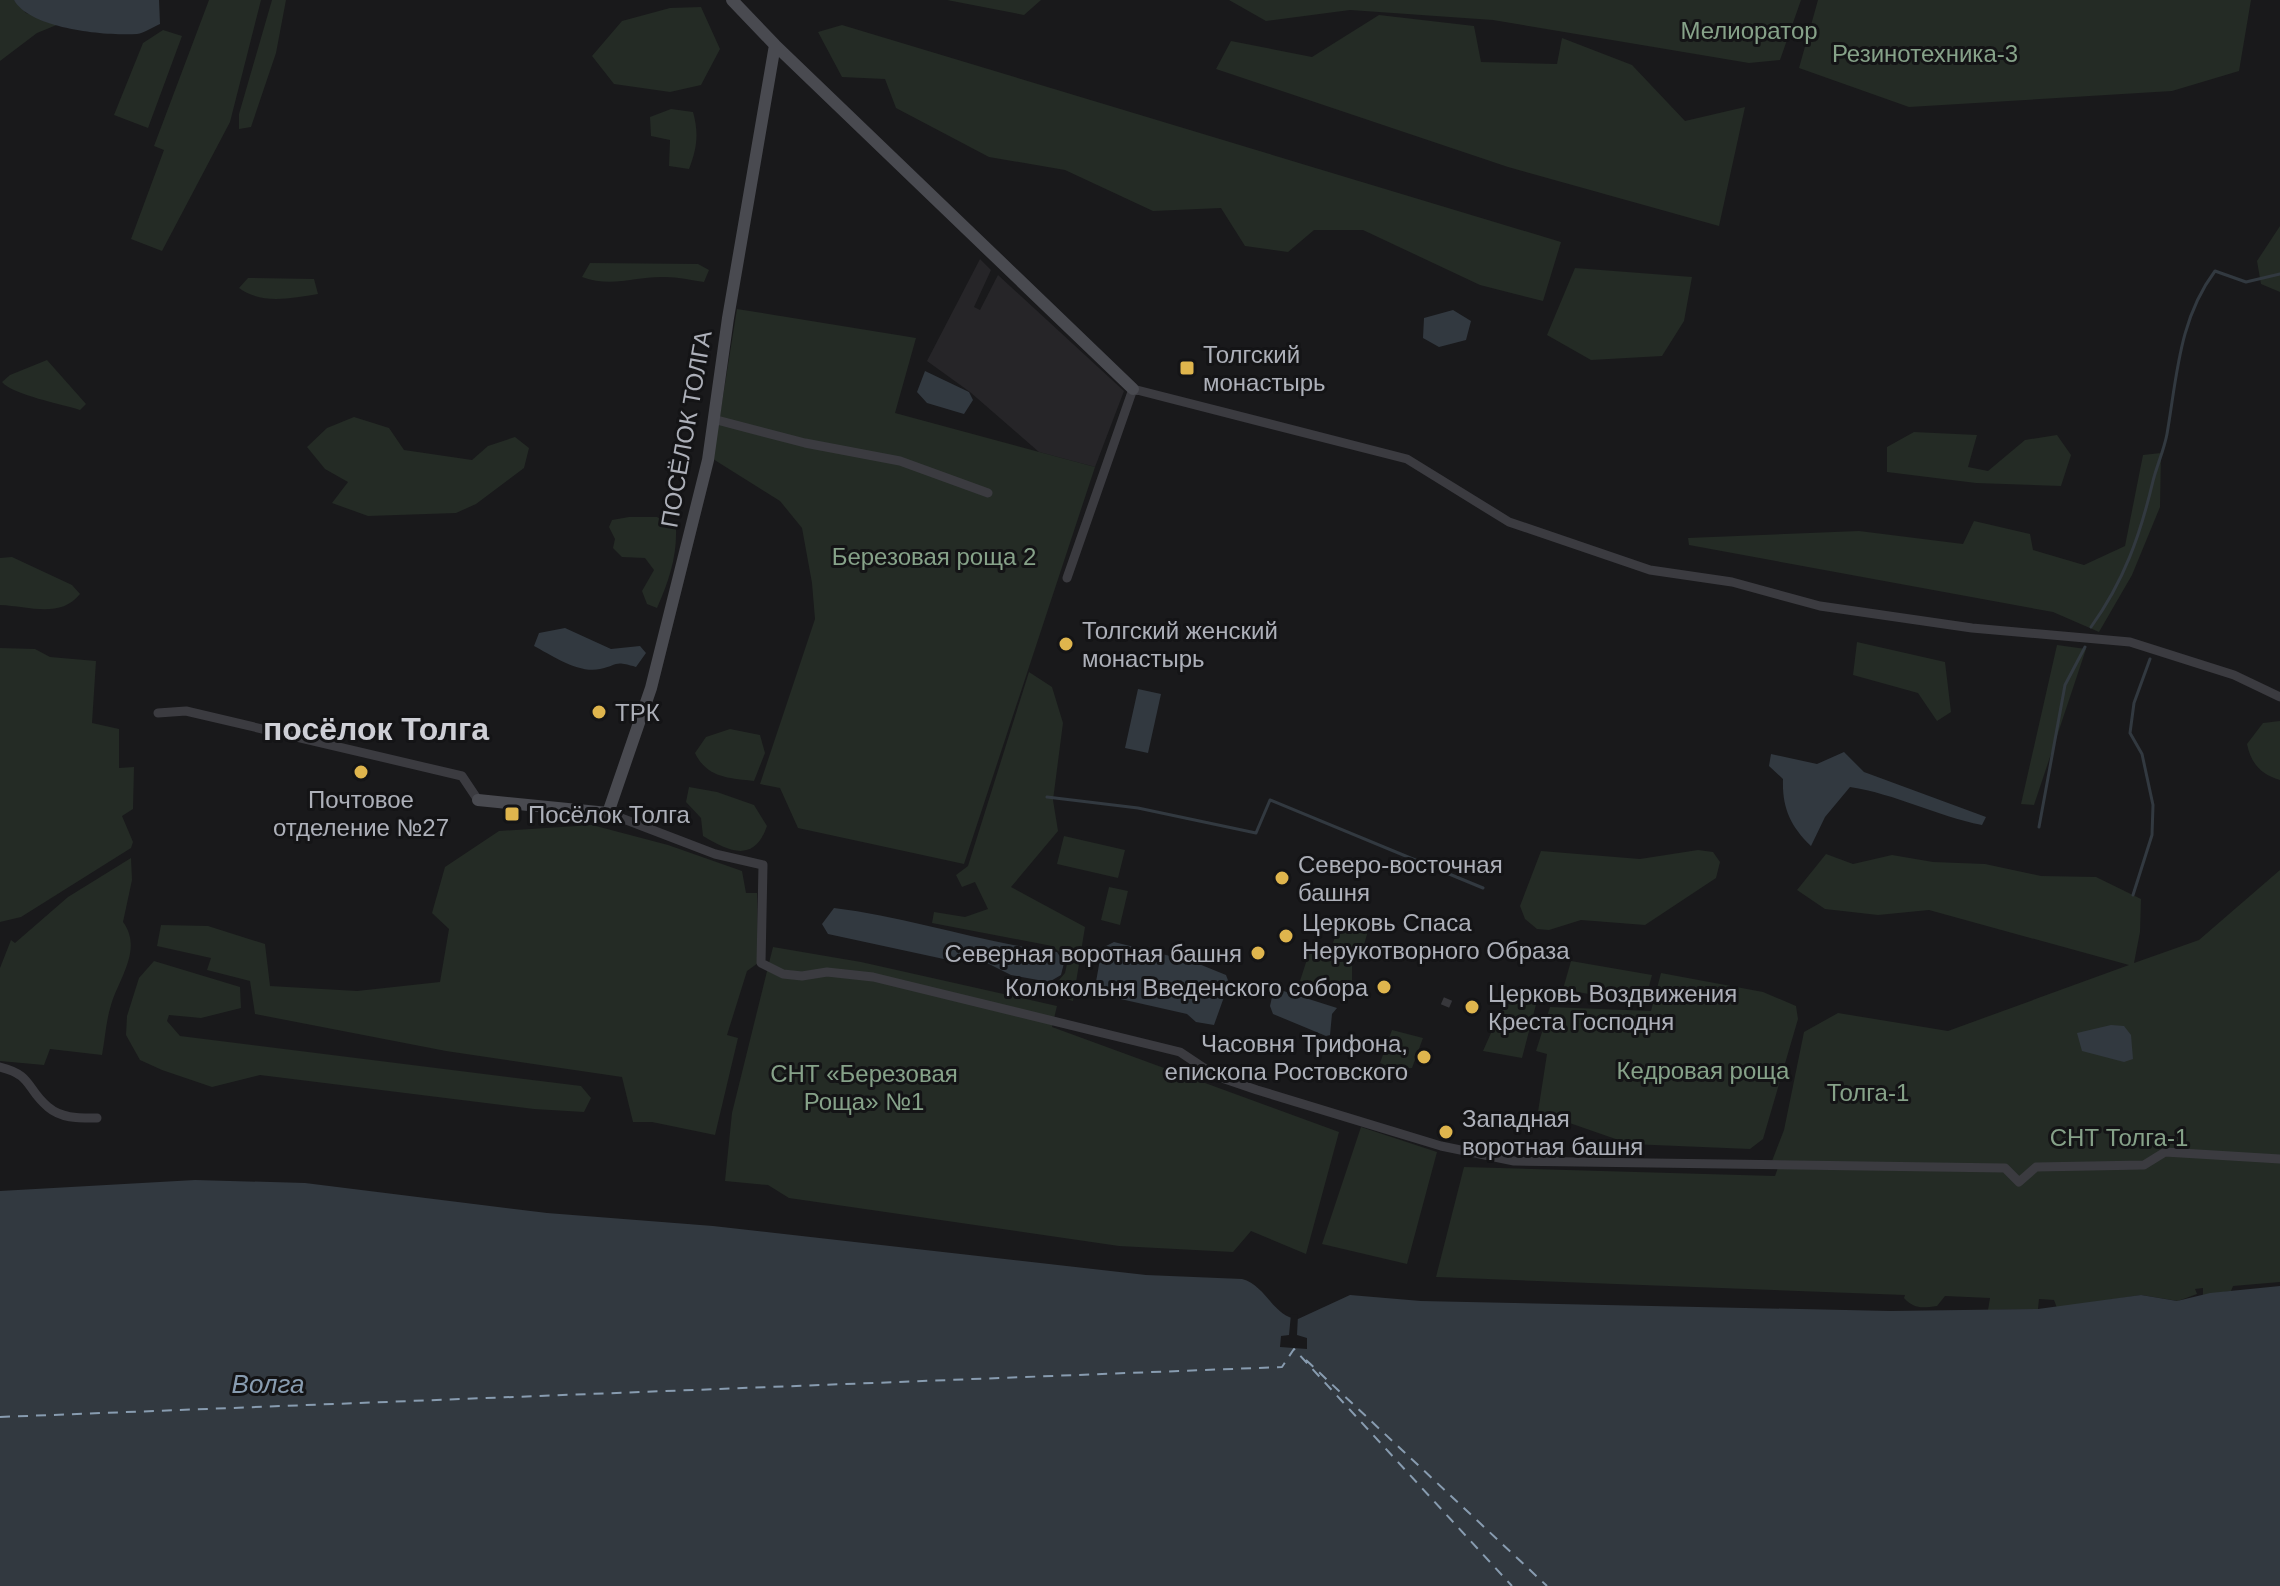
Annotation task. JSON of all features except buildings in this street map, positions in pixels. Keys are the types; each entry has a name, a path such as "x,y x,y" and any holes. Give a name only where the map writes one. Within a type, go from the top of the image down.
{"street":[{"path":"732,0 1133,389 1407,459 1509,522 1650,570 1732,582 1820,606 1972,628 2130,642 2234,675 2280,697"},
{"name":"ПОСЁЛОК ТОЛГА","path":"608,813 651,688 708,460 775,45"},
{"path":"1067,578 1133,389"},
{"path":"713,419 805,443 900,461 988,493"},
{"path":"158,713 186,711 462,776 478,800 608,813 715,854 763,865 761,963 776,972 802,976 827,972 873,977 1180,1052 1216,1076 1441,1146 1514,1161 2005,1168 2019,1182 2036,1167 2144,1165 2165,1152 2280,1159"},
{"path":"0,1067 24,1075 40,1098 58,1113 97,1118"}],"shaded area":[{"path":"980,259 991,270 974,307 980,310 998,275 1124,391 1095,467 1039,452 970,392 927,361"}],"green space":[{"path":"0,0 14,0 26,13 59,24 37,33 0,61"},
{"path":"209,0 261,0 230,122 162,251 131,239 164,150 154,146"},
{"path":"272,0 286,0 276,53 251,127 239,129 239,114"},
{"path":"947,0 1041,0 1024,15"},
{"name":"Мелиоратор","path":"1229,0 1801,0 1780,60 1749,63 1493,20 1350,10 1266,21"},
{"name":"Резинотехника-3","path":"1818,0 2251,0 2239,71 2172,91 1909,107 1799,68"},
{"path":"701,7 720,49 701,85 670,92 614,84 592,56 622,21 670,8"},
{"path":"1379,15 1474,26 1481,62 1557,64 1562,38 1632,65 1685,121 1745,107 1719,226 1508,167 1216,69 1231,41 1312,57"},
{"path":"842,25 1561,242 1543,301 1480,285 1363,230 1314,230 1288,252 1245,246 1221,208 1153,211 1065,170 989,157 896,108 885,79 842,77 818,32"},
{"path":"163,30 182,36 148,128 114,115 143,43"},
{"path":"671,109 693,112 696,141 689,169 669,166 670,140 651,136 650,117"},
{"path":"2280,226 2280,292 2261,284 2257,261"},
{"path":"590,263 698,264 709,270 704,282 654,277 604,282 582,277"},
{"path":"1575,268 1692,277 1684,321 1662,356 1591,360 1547,335"},
{"path":"248,278 314,279 318,294 277,299 257,297 239,288"},
{"name":"Березовая роща 2","path":"737,309 916,338 895,413 1095,467 964,864 798,828 780,788 760,784 815,619 802,528 780,501 713,459"},
{"path":"47,360 86,404 80,410 27,395 2,382 10,375"},
{"path":"354,417 389,428 404,450 472,460 488,446 515,437 529,448 524,468 476,504 456,513 368,516 332,503 348,482 325,469 307,447 327,428"},
{"path":"1914,432 1977,435 1968,467 1988,471 2025,440 2057,435 2071,455 2061,486 1976,483 1887,472 1887,447"},
{"path":"2161,453 2160,507 2132,575 2099,632 2053,612 1689,545 1688,538 1859,531 1963,544 1974,521 2030,534 2033,550 2084,565 2125,546 2143,455"},
{"path":"657,517 676,528 671,569 657,608 647,604 642,591 654,570 645,558 622,557 613,548 615,539 609,527 612,520"},
{"path":"12,557 72,585 80,594 72,602 54,609 0,605 0,558"},
{"path":"1857,642 1945,662 1951,712 1937,721 1918,693 1853,675"},
{"path":"2057,645 2086,649 2034,805 2021,804"},
{"path":"0,648 35,649 50,657 96,661 92,723 119,729 119,768 134,767 133,809 122,816 133,842 131,848 21,917 0,922"},
{"path":"1029,672 1052,687 1063,723 1053,800 1058,831 1011,887 1085,927 1073,1001 1048,993 1065,973 1068,959 1052,946 932,923 934,912 965,917 988,909 975,882 962,887 956,875 968,866"},
{"path":"2280,721 2280,780 2258,767 2247,744 2263,723"},
{"path":"730,729 760,735 765,753 754,781 712,772 695,753 706,737"},
{"path":"689,787 717,792 754,805 767,826 762,838 748,850 740,851 703,836 701,818 686,802"},
{"path":"592,825 668,845 742,871 746,893 757,893 758,963 747,971 727,1035 738,1038 715,1135 652,1122 633,1122 622,1077 446,1051 255,1014 250,981 207,970 211,958 157,946 161,925 208,926 265,944 270,986 357,991 440,982 449,929 432,913 445,867 499,831"},
{"path":"1064,836 1125,850 1118,878 1057,864"},
{"path":"1698,850 1713,852 1720,862 1716,878 1645,925 1581,920 1549,930 1537,929 1525,919 1520,906 1541,851 1640,859"},
{"name":"СНТ Толга-1","path":"1826,854 1853,864 1892,855 1933,862 1985,864 2041,876 2096,877 2141,899 2140,932 2134,963 2199,940 2280,870 2280,1282 2233,1286 2231,1291 2203,1295 2203,1288 2195,1289 2197,1294 2178,1301 2141,1295 2057,1308 2054,1300 2039,1299 2038,1309 1988,1310 1990,1298 1945,1296 1937,1306 1923,1307 1911,1304 1904,1298 1905,1295 1436,1277 1464,1167 1775,1176 1780,1162 1772,1161 1784,1130 1804,1032 1838,1013 1948,1031 2129,965 1929,910 1878,915 1825,909 1797,890"},
{"path":"131,858 132,880 123,922 129,932 130,953 109,1011 102,1055 50,1049 44,1065 0,1061 0,968 11,940 15,943 68,897"},
{"path":"1109,887 1128,891 1120,925 1101,920"},
{"path":"1341,920 1369,928 1362,951 1333,943"},
{"name":"СНТ «Березовая Роща» №1","path":"773,947 861,962 1057,1006 1052,1027 1339,1132 1306,1254 1251,1231 1233,1252 1119,1246 789,1198 768,1185 725,1181 732,1113"},
{"path":"1309,953 1352,964 1352,998 1300,981"},
{"path":"154,961 240,987 241,1008 201,1018 169,1015 167,1021 180,1036 581,1086 591,1098 584,1112 534,1109 260,1075 212,1087 140,1060 126,1035 127,1016 139,978"},
{"path":"1571,961 1652,975 1644,1005 1563,989"},
{"name":"Кедровая роща","path":"1661,973 1763,992 1796,1006 1798,1019 1763,1139 1750,1149 1630,1144 1538,1112 1547,1054 1536,1051 1550,1007 1651,1011"},
{"path":"1511,988 1539,993 1522,1058 1483,1051"},
{"path":"1392,1030 1423,1038 1412,1068 1394,1069 1380,1063"},
{"path":"1361,1127 1437,1152 1407,1264 1322,1244"}],"water":[{"path":"14,0 159,0 160,24 137,34 70,29 36,18"},
{"path":"1453,310 1471,321 1466,340 1439,347 1423,338 1424,318"},
{"path":"925,371 969,392 973,400 964,414 927,403 917,392"},
{"path":"565,628 611,649 640,646 646,653 636,667 620,664 592,670 566,663 534,646 539,633"},
{"path":"1138,689 1161,694 1148,753 1125,748"},
{"path":"1844,752 1864,772 1986,817 1982,825 1850,787 1825,817 1811,846 1789,816 1783,779 1769,766 1771,754 1817,764"},
{"path":"834,908 1057,952 1064,963 1061,975 1049,982 1011,975 987,963 953,961 828,934 822,924"},
{"path":"1114,942 1194,962 1226,975 1229,983 1214,1025 1196,1022 1187,1014 1094,993 1102,948"},
{"path":"1274,988 1337,1008 1332,1014 1330,1035 1273,1014 1270,1006"},
{"path":"2111,1025 2124,1026 2131,1035 2133,1059 2124,1062 2082,1051 2077,1033"},
{"name":"Волга","path":"195,1180 305,1183 547,1213 713,1226 1146,1275 1242,1279 1258,1288 1282,1313 1298,1319 1350,1295 1421,1301 1890,1311 2038,1309 2141,1295 2177,1301 2210,1293 2280,1286 2280,1586 0,1586 0,1191"}],"pier":[{"path":"1291,1314 1298,1315 1297,1335 1307,1338 1307,1349 1280,1347 1281,1336 1289,1335"}],"waterway":[{"path":"2091,627 2122,575 2142,521 2166,440 2181,349 2203,289 2215,271 2246,282 2280,274"},
{"path":"2039,827 2065,685 2085,647"},
{"path":"2133,895 2152,835 2153,805 2142,754 2130,733 2134,703 2150,659"},
{"path":"1047,797 1138,808 1256,833 1270,800 1483,888"}],"ferry route":[{"path":"0,1417 1282,1367 1294,1349 1512,1586"},
{"path":"1306,1360 1547,1586"}],"tunnel":[{"path":"1445,1006 1448,999"}],"place":[{"name":"Толгский монастырь","path":"1187,368"},
{"name":"Толгский женский монастырь","path":"1066,644"},
{"name":"ТРК","path":"599,712"},
{"name":"Почтовое отделение №27","path":"361,772"},
{"name":"Посёлок Толга","path":"512,814"},
{"name":"Северо-восточная башня","path":"1282,878"},
{"name":"Церковь Спаса Нерукотворного Образа","path":"1286,936"},
{"name":"Северная воротная башня","path":"1258,953"},
{"name":"Колокольня Введенского собора","path":"1384,987"},
{"name":"Церковь Воздвижения Креста Господня","path":"1472,1007"},
{"name":"Часовня Трифона, епископа Ростовского","path":"1424,1057"},
{"name":"Западная воротная башня","path":"1446,1132"}],"district":[{"name":"посёлок Толга","path":"376,729"}],"park label":[{"name":"Толга-1","path":"1868,1092"}]}
